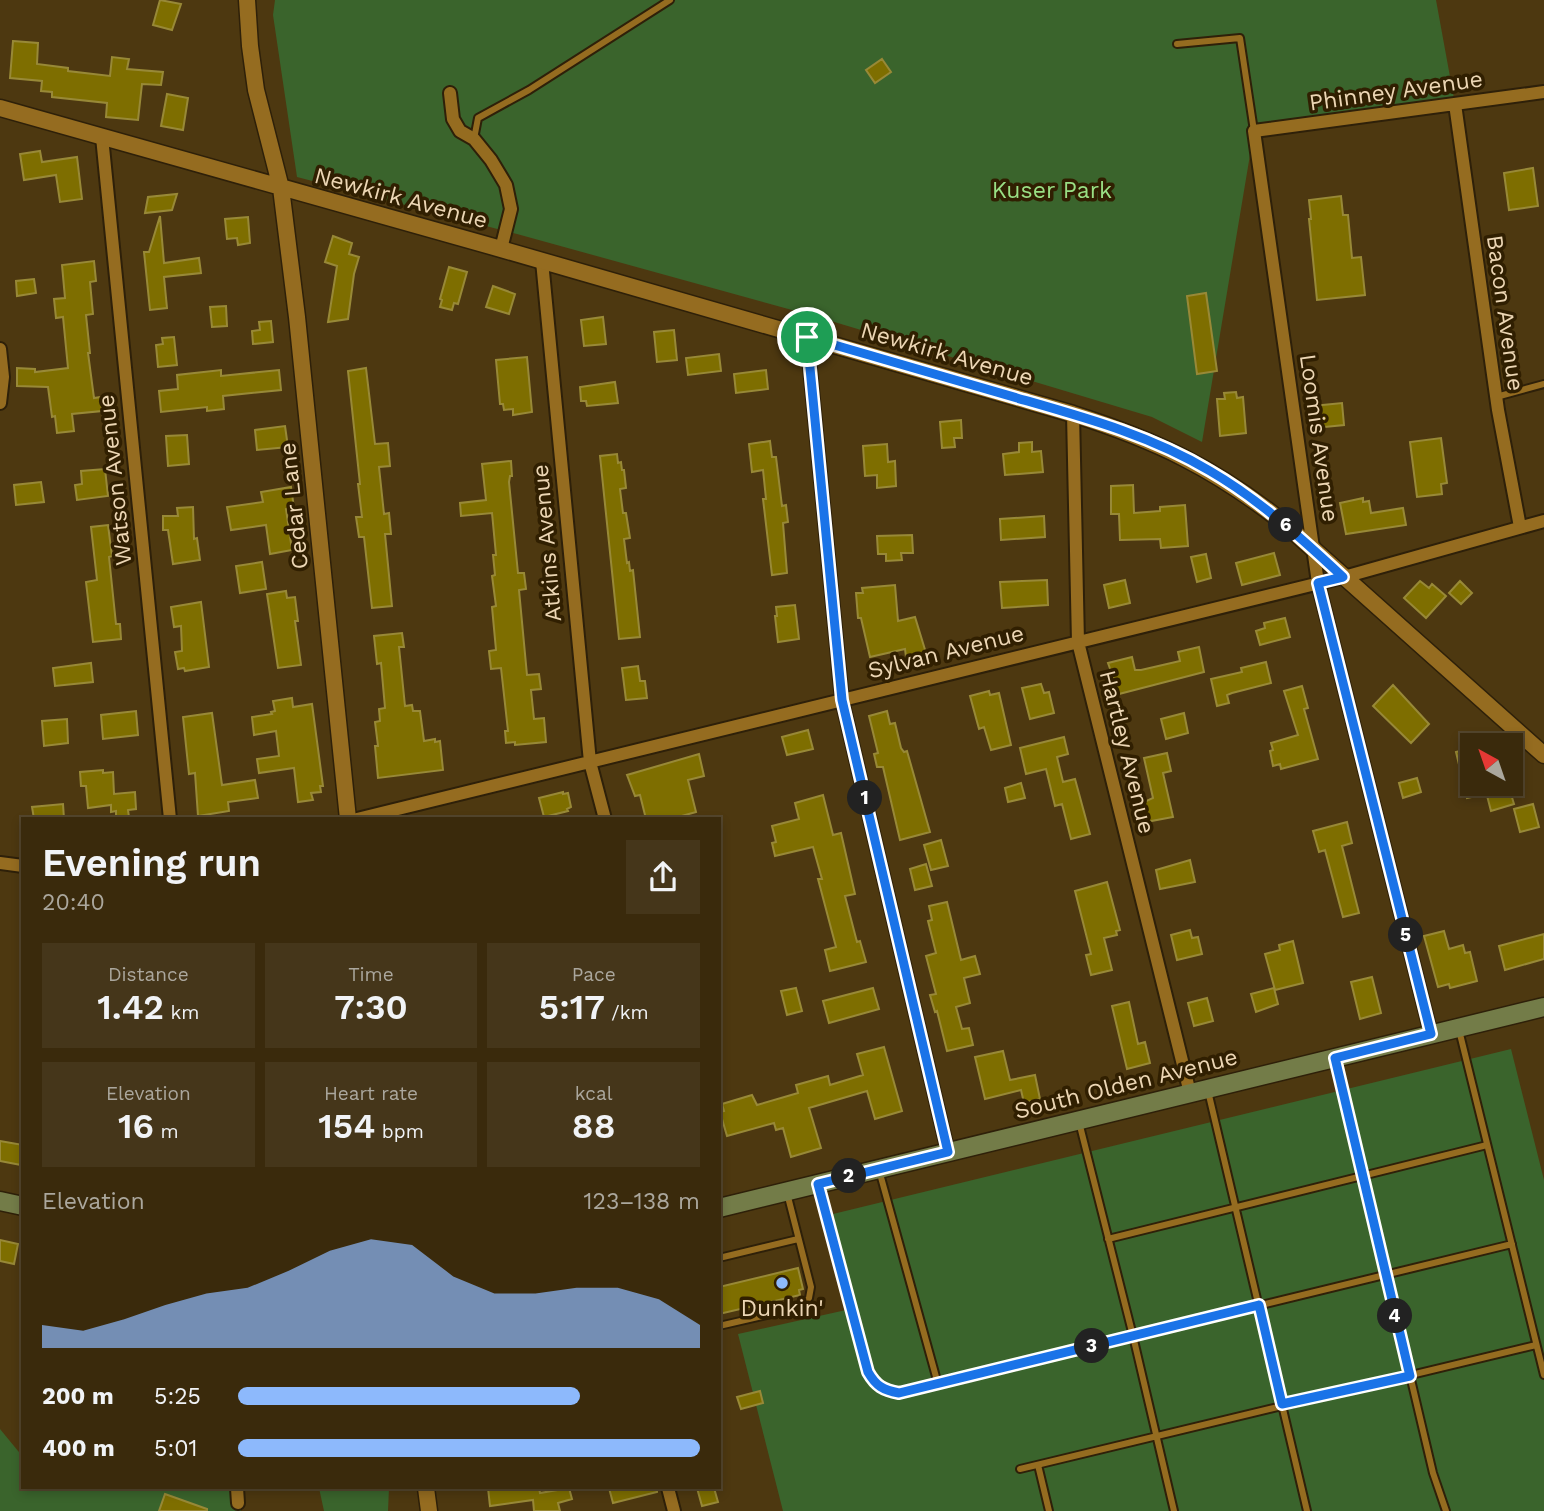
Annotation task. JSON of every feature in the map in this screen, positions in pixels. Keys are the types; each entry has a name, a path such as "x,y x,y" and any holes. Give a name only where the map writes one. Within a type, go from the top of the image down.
{"main road":[{"name":"South Olden Avenue","path":"721,1208 1544,1007"},
{"path":"0,1201 21,1206"}],"street":[{"name":"Cedar Lane","path":"247,0 256,90 281,188 297,317 348,817"},
{"name":"Phinney Avenue","path":"1254,131 1544,92"},
{"path":"450,93 453,119 460,131 474,139 506,185 511,209 501,249"},
{"name":"Bacon Avenue","path":"1455,104 1496,397 1520,527"},
{"name":"Newkirk Avenue","path":"0,108 807,337 1073,414 1138,436 1210,471 1258,503 1544,755"},
{"name":"Loomis Avenue","path":"1254,131 1318,583 1431,1034"},
{"name":"Watson Avenue","path":"102,136 170,817"},
{"name":"Atkins Avenue","path":"541,261 590,762 604,817"},
{"path":"807,337 842,700 948,1152"},
{"path":"0,349 4,377 0,403"},
{"name":"Hartley Avenue","path":"1073,414 1078,642 1199,1091"},
{"name":"Sylvan Avenue","path":"365,817 1343,577 1544,521"},
{"path":"0,863 21,866"},
{"path":"237,1489 238,1503"},
{"path":"426,1489 429,1511"},
{"path":"668,1489 674,1511"}],"lane":[{"path":"474,139 478,118 529,90 670,0"},
{"path":"1177,44 1240,38 1254,131"},
{"path":"1496,397 1544,384"},
{"path":"1458,1028 1544,1375"},
{"path":"1335,1058 1433,1473 1446,1511"},
{"path":"1199,1091 1235,1207 1307,1511"},
{"path":"1079,1120 1174,1511"},
{"path":"1108,1239 1487,1145"},
{"path":"878,1169 938,1384"},
{"path":"818,1184 868,1372 875,1384 886,1391 899,1393 1512,1244"},
{"path":"721,1326 802,1307 809,1298 811,1287 786,1192"},
{"path":"721,1258 798,1239"},
{"path":"1020,1469 1536,1345"},
{"path":"1038,1465 1049,1511"}],"green space":[{"name":"Kuser Park","path":"275,0 1436,0 1455,104 1254,131 1202,442 1152,417 821,318 517,234 297,177 273,15"},
{"path":"1511,1049 1544,1180 1544,1511 783,1511 738,1334 855,1308 833,1214"},
{"path":"0,1429 21,1455 21,1489 239,1489 241,1511 0,1511"},
{"path":"319,1489 389,1489 388,1511 324,1511"}],"building":[{"path":"160,0 181,4 172,30 153,25"},
{"path":"13,41 38,43 37,64 68,68 68,71 110,76 112,57 129,59 127,69 163,72 161,85 142,84 138,120 106,117 107,103 52,97 52,92 41,91 42,81 10,78"},
{"path":"882,59 891,72 875,83 866,70"},
{"path":"167,94 188,98 183,130 161,126"},
{"path":"40,151 42,162 77,157 82,199 60,202 56,175 24,180 20,154"},
{"path":"1533,168 1538,206 1509,210 1504,173"},
{"path":"177,194 172,210 145,213 148,197"},
{"path":"1341,196 1343,215 1348,215 1352,258 1361,257 1365,295 1317,300 1309,200"},
{"path":"160,216 164,263 199,258 201,273 164,277 167,308 150,310 144,252 149,252"},
{"path":"248,217 250,243 238,245 237,238 227,239 225,219"},
{"path":"333,236 352,243 349,254 359,257 348,319 328,322 337,266 325,262"},
{"path":"94,261 96,281 90,282 93,314 86,315 88,353 94,398 101,397 102,411 72,414 74,431 57,433 48,387 17,386 17,368 35,369 35,372 68,368 63,317 56,318 54,299 65,298 62,265"},
{"path":"449,267 467,272 458,304 454,303 452,310 440,307"},
{"path":"34,279 36,293 17,296 16,281"},
{"path":"493,286 515,294 509,314 486,307"},
{"path":"1206,293 1217,371 1197,374 1187,296"},
{"path":"226,306 227,326 212,327 210,307"},
{"path":"603,317 606,344 584,346 581,320"},
{"path":"271,321 273,342 253,344 252,331 260,330 259,322"},
{"path":"674,330 677,360 657,362 654,332"},
{"path":"174,337 177,365 158,367 156,345 163,344 162,338"},
{"path":"719,354 721,371 688,375 686,358"},
{"path":"527,357 532,412 513,415 513,409 504,410 503,404 500,404 496,360"},
{"path":"366,368 375,444 388,443 390,466 379,467 384,514 389,513 391,534 385,534 392,606 372,608 364,537 359,537 356,517 362,517 348,371"},
{"path":"221,370 221,376 279,370 281,390 223,396 224,409 207,411 207,407 161,412 159,391 178,389 177,375"},
{"path":"766,370 768,389 736,393 734,374"},
{"path":"615,382 618,403 587,406 586,401 581,401 580,387"},
{"path":"1236,392 1237,398 1243,397 1246,433 1220,436 1217,399 1225,399 1224,393"},
{"path":"1342,403 1344,425 1315,428 1313,406"},
{"path":"961,420 962,438 954,438 955,447 942,448 940,422"},
{"path":"285,426 288,447 257,450 255,430"},
{"path":"187,435 189,464 168,466 166,436"},
{"path":"1441,438 1447,483 1441,484 1442,494 1417,497 1410,442"},
{"path":"770,441 772,457 776,457 782,506 786,505 788,522 783,523 787,573 772,575 763,499 766,499 763,470 752,472 749,444"},
{"path":"1032,442 1032,452 1041,451 1043,472 1005,475 1003,454 1019,452 1019,443"},
{"path":"887,444 888,462 895,461 896,486 877,488 877,475 865,476 863,446"},
{"path":"617,454 618,463 621,462 624,470 626,488 620,489 630,538 624,539 627,563 629,562 630,571 633,570 640,637 619,639 600,456"},
{"path":"511,461 512,476 509,482 518,573 524,573 526,589 519,590 527,675 539,674 541,689 531,690 534,719 544,718 546,742 515,745 515,742 506,743 505,731 508,731 501,668 491,669 489,651 496,650 492,607 496,606 492,576 495,575 493,555 496,555 492,513 461,516 460,503 486,500 482,464"},
{"path":"105,469 108,496 77,500 75,485 82,484 81,471"},
{"path":"41,482 44,502 16,505 14,485"},
{"path":"1133,485 1134,513 1185,505 1188,546 1161,548 1160,539 1120,540 1119,514 1111,514 1111,486"},
{"path":"291,487 294,508 286,509 292,550 270,554 266,525 231,530 227,507 263,502 261,492"},
{"path":"1363,498 1363,502 1369,501 1371,513 1403,508 1406,525 1346,534 1340,503"},
{"path":"193,507 194,539 197,538 200,560 173,564 168,530 163,530 163,516 178,516 177,508"},
{"path":"1044,516 1045,537 1001,540 1000,519"},
{"path":"108,525 116,624 120,624 121,639 93,642 86,582 97,580 91,527"},
{"path":"912,535 913,553 901,553 902,560 886,561 886,554 878,554 877,536"},
{"path":"1274,553 1280,575 1242,585 1236,563"},
{"path":"1206,554 1211,578 1197,582 1191,557"},
{"path":"262,562 266,589 240,593 236,566"},
{"path":"1047,580 1048,605 1002,608 1000,582"},
{"path":"1125,580 1130,603 1109,608 1104,585"},
{"path":"1420,581 1429,588 1432,584 1446,596 1426,618 1404,598"},
{"path":"1460,581 1472,593 1461,604 1449,593"},
{"path":"895,585 898,621 915,617 926,653 906,657 905,649 870,657 861,618 858,618 856,593 863,593 862,588"},
{"path":"286,591 287,598 295,597 298,621 295,621 301,665 278,668 267,594"},
{"path":"201,602 209,667 185,671 184,668 178,669 175,652 182,651 181,626 174,627 171,607"},
{"path":"795,605 799,639 778,642 776,607"},
{"path":"1285,618 1290,637 1260,645 1256,631 1265,628 1264,623"},
{"path":"402,633 404,647 399,647 405,706 412,705 413,711 420,711 424,741 440,741 443,770 378,778 375,722 380,721 379,709 385,708 381,663 377,664 374,636"},
{"path":"1199,647 1204,672 1119,694 1108,663 1132,657 1135,670 1141,670 1180,661 1178,652"},
{"path":"1266,662 1271,683 1227,695 1229,703 1217,706 1211,679 1242,672 1241,668"},
{"path":"91,663 93,682 55,686 53,668"},
{"path":"638,666 640,681 645,681 647,698 626,700 622,668"},
{"path":"1041,684 1044,693 1049,692 1054,713 1030,719 1022,688"},
{"path":"1393,685 1429,724 1411,743 1373,706"},
{"path":"1302,686 1308,708 1304,709 1318,759 1281,769 1280,764 1273,766 1271,743 1298,735 1284,691"},
{"path":"989,691 990,695 999,693 1011,745 991,750 984,727 979,729 970,696"},
{"path":"292,698 293,707 312,704 323,786 320,786 321,792 311,793 313,800 298,802 294,768 259,773 257,759 279,756 276,731 254,735 252,717 272,714 271,712 275,711 273,701"},
{"path":"136,711 138,735 103,739 101,715"},
{"path":"887,711 890,724 895,723 901,748 904,752 907,751 930,832 900,840 883,767 877,767 874,754 878,753 869,716"},
{"path":"212,713 222,785 255,780 258,798 228,802 229,811 198,816 195,773 189,774 183,717"},
{"path":"1184,713 1188,733 1166,739 1161,719"},
{"path":"67,719 68,743 44,746 42,721"},
{"path":"808,730 813,749 787,755 782,737"},
{"path":"1064,737 1068,754 1057,757 1063,782 1075,779 1090,834 1071,839 1062,804 1055,806 1046,769 1026,774 1020,748"},
{"path":"1460,751 1460,769 1456,752"},
{"path":"1167,753 1171,771 1163,773 1173,817 1146,822 1142,803 1153,798 1144,758"},
{"path":"699,754 704,776 688,780 696,812 678,817 646,817 640,795 635,796 627,775"},
{"path":"80,772 113,772 114,794 135,792 136,809 128,810 129,817 116,817 116,811 111,812 111,805 88,808 86,786 81,786"},
{"path":"1417,778 1421,792 1403,798 1399,783"},
{"path":"1021,783 1025,798 1008,802 1005,788"},
{"path":"568,793 571,807 568,811 544,817 539,798"},
{"path":"823,795 833,835 841,833 855,894 845,896 857,942 860,941 866,962 830,971 825,950 836,947 818,879 822,879 813,847 775,856 772,843 776,842 772,826 799,819 795,803"},
{"path":"1487,796 1512,796 1514,804 1491,811"},
{"path":"63,804 64,817 34,817 32,807"},
{"path":"1533,804 1539,827 1520,832 1514,809"},
{"path":"1347,822 1352,843 1342,846 1359,913 1343,917 1325,850 1319,852 1313,831"},
{"path":"941,840 948,866 931,870 924,845"},
{"path":"1190,860 1195,882 1160,889 1156,870"},
{"path":"926,864 932,886 915,890 910,869"},
{"path":"1107,882 1120,930 1116,931 1117,935 1104,938 1112,970 1091,975 1086,955 1091,954 1075,891"},
{"path":"947,902 961,960 975,956 980,974 964,978 970,1003 956,1007 962,1029 969,1028 973,1045 947,1051 930,995 936,994 926,956 936,953 928,921 932,920 929,906"},
{"path":"1190,930 1192,938 1198,937 1202,954 1177,960 1171,935"},
{"path":"1444,931 1449,949 1463,945 1465,953 1470,952 1477,981 1450,988 1449,984 1438,987 1424,936"},
{"path":"1544,934 1544,959 1505,970 1499,946"},
{"path":"1293,941 1303,983 1275,990 1265,954 1280,950 1279,945"},
{"path":"1372,977 1381,1013 1360,1019 1351,982"},
{"path":"796,988 802,1011 787,1015 781,991"},
{"path":"873,988 879,1009 829,1023 823,1001"},
{"path":"1274,988 1278,1004 1256,1012 1251,994"},
{"path":"1207,998 1213,1021 1194,1026 1188,1003"},
{"path":"1129,1002 1138,1044 1145,1042 1150,1063 1127,1069 1112,1006"},
{"path":"884,1047 902,1111 875,1119 867,1091 809,1108 821,1148 791,1157 783,1128 776,1130 774,1123 727,1136 721,1115 724,1111 722,1104 752,1095 757,1105 798,1093 796,1085 828,1076 830,1085 863,1075 857,1054"},
{"path":"1003,1051 1010,1080 1035,1075 1040,1099 1024,1103 1021,1090 985,1099 975,1057"},
{"path":"0,1141 21,1145 21,1165 0,1161"},
{"path":"0,1240 18,1244 14,1264 0,1261"},
{"path":"798,1268 803,1289 799,1290 800,1295 721,1314 721,1287"},
{"path":"760,1391 763,1403 741,1409 737,1397"},
{"path":"488,1489 539,1489 540,1493 569,1489 572,1499 558,1503 560,1511 534,1511 533,1500 490,1506"},
{"path":"609,1489 657,1489 657,1492 613,1503"},
{"path":"697,1489 714,1489 718,1502 702,1506"},
{"path":"165,1494 207,1509 207,1511 159,1511"}],"place":[{"name":"Dunkin'","path":"782,1283"}],"route":[{"path":"807,337 1073,414 1169,449 1248,495 1284,523 1343,577 1318,583 1431,1034 1335,1058 1410,1376 1282,1404 1259,1305 899,1393 886,1391 875,1384 868,1372 818,1184 948,1152 842,700 807,337"}]}
